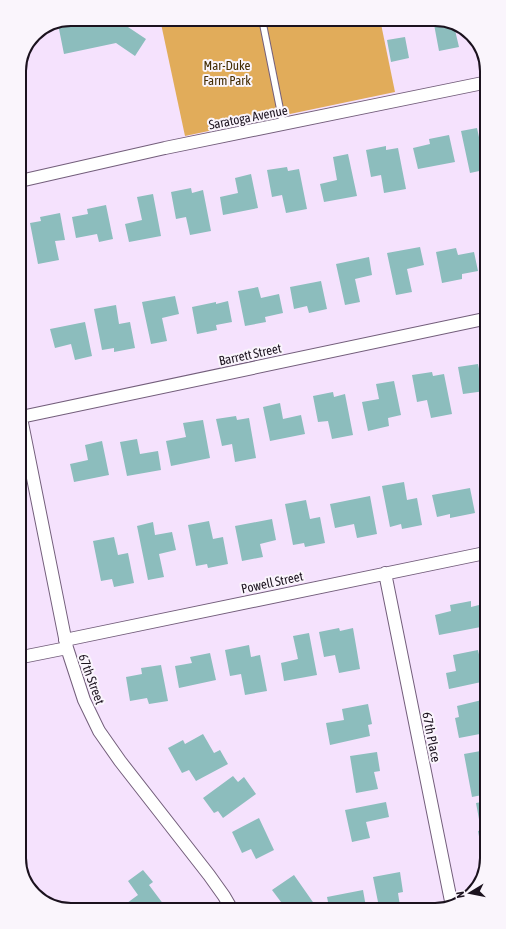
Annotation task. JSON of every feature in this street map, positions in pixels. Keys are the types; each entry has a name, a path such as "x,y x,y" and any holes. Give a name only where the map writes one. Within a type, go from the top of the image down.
{"street":[{"name":"Saratoga Avenue","path":"26,179 165,148 480,84"},
{"name":"Barrett Street","path":"26,419 480,320"},
{"name":"67th Street","path":"26,445 66,644 84,700 99,731 120,761 209,875 228,903"},
{"name":"Powell Street","path":"26,656 66,644 385,573 480,554"},
{"name":"67th Place","path":"385,573 451,900"}],"lane":[{"path":"263,26 283,124"}],"green space":[{"name":"Mar-Duke Farm Park","path":"161,26 381,26 395,92 185,136"}],"building":[{"path":"71,26 128,26 146,39 135,56 116,43 64,54 59,28"},
{"path":"434,26 449,28 455,31 459,47 439,51"},
{"path":"405,37 409,58 391,62 387,40"},
{"path":"477,128 480,142 480,171 470,173 461,131"},
{"path":"449,135 455,162 418,169 413,148 430,144 429,139"},
{"path":"386,146 386,150 398,148 406,189 384,193 381,175 371,177 366,150"},
{"path":"348,154 357,196 324,202 320,184 337,180 333,157"},
{"path":"287,167 288,171 299,169 307,209 286,213 282,195 272,197 267,170"},
{"path":"251,174 258,208 223,215 220,197 238,193 235,178"},
{"path":"191,188 192,193 203,190 211,231 190,235 186,217 176,219 171,192"},
{"path":"153,194 161,236 129,242 125,224 142,220 137,197"},
{"path":"106,205 113,239 99,242 97,234 76,238 72,217 88,214 87,209"},
{"path":"60,213 65,240 55,241 59,260 38,264 30,223 41,221 40,217"},
{"path":"420,247 424,265 407,269 412,292 396,295 387,253"},
{"path":"456,248 458,255 474,252 478,271 462,274 462,279 442,283 436,252"},
{"path":"369,257 372,275 355,279 360,302 345,305 336,264"},
{"path":"321,281 327,309 309,313 307,306 294,309 290,287"},
{"path":"258,287 261,298 279,294 283,313 265,317 266,322 245,326 238,291"},
{"path":"175,296 179,314 162,318 167,341 151,344 142,302"},
{"path":"228,301 232,322 216,325 217,330 197,334 192,307"},
{"path":"116,305 119,324 130,322 135,348 114,352 114,348 102,350 94,309"},
{"path":"85,322 92,356 75,360 71,344 55,348 50,329"},
{"path":"478,364 480,369 480,392 463,394 458,367"},
{"path":"432,372 433,376 444,374 452,414 431,418 427,400 417,402 412,375"},
{"path":"394,381 401,415 388,418 389,426 368,431 362,402 379,399 376,384"},
{"path":"333,392 334,397 345,394 353,435 332,439 328,421 318,422 313,396"},
{"path":"280,403 283,419 301,415 305,434 270,441 263,407"},
{"path":"236,416 237,420 249,418 256,458 235,462 232,444 222,446 216,419"},
{"path":"203,420 210,458 171,466 166,441 186,437 183,423"},
{"path":"137,439 140,454 158,451 161,470 127,476 120,442"},
{"path":"102,441 109,475 74,482 70,464 88,460 85,445"},
{"path":"404,482 407,500 417,498 422,525 402,529 401,524 390,527 382,486"},
{"path":"470,488 475,513 450,518 450,514 437,517 432,495"},
{"path":"370,496 377,534 357,538 354,524 335,528 330,504"},
{"path":"306,500 310,519 320,517 325,543 305,547 304,543 293,545 285,504"},
{"path":"272,519 276,540 260,544 263,557 242,561 235,526"},
{"path":"209,521 213,539 223,537 228,564 208,568 207,564 196,566 188,525"},
{"path":"153,522 155,535 172,532 176,550 159,554 164,577 148,580 137,526"},
{"path":"114,537 118,555 128,553 134,583 114,587 112,579 101,581 93,541"},
{"path":"471,601 471,607 480,605 480,627 439,635 435,615 451,611 450,605"},
{"path":"339,628 340,631 353,628 360,669 339,673 335,655 324,657 319,632"},
{"path":"309,633 317,675 284,681 281,663 298,659 293,636"},
{"path":"249,645 251,657 260,655 267,691 245,695 241,674 230,676 225,650"},
{"path":"478,650 480,659 480,682 449,689 446,673 456,671 453,655"},
{"path":"210,653 216,680 179,688 175,666 192,663 190,657"},
{"path":"161,665 168,701 149,704 147,698 130,701 126,677 142,674 141,668"},
{"path":"480,700 480,734 459,738 455,718 459,717 457,706"},
{"path":"368,704 372,724 368,725 370,736 330,745 326,723 344,720 342,709"},
{"path":"203,734 214,753 220,750 228,764 196,781 189,770 182,773 168,748 183,740 185,744"},
{"path":"480,751 480,795 472,797 464,754"},
{"path":"377,752 380,771 374,772 378,789 356,793 350,756"},
{"path":"233,776 238,782 244,777 256,794 223,818 218,811 214,813 203,798"},
{"path":"386,802 389,817 366,822 370,838 352,842 345,810"},
{"path":"480,802 480,825 476,803"},
{"path":"259,818 274,850 256,859 251,849 242,853 232,832"},
{"path":"480,830 480,842 478,831"},
{"path":"143,870 153,882 149,885 162,903 127,903 138,895 128,881"},
{"path":"400,872 403,892 398,893 400,903 378,903 373,877"},
{"path":"294,875 314,903 282,903 272,890"},
{"path":"363,890 365,903 328,903 327,897"}]}
